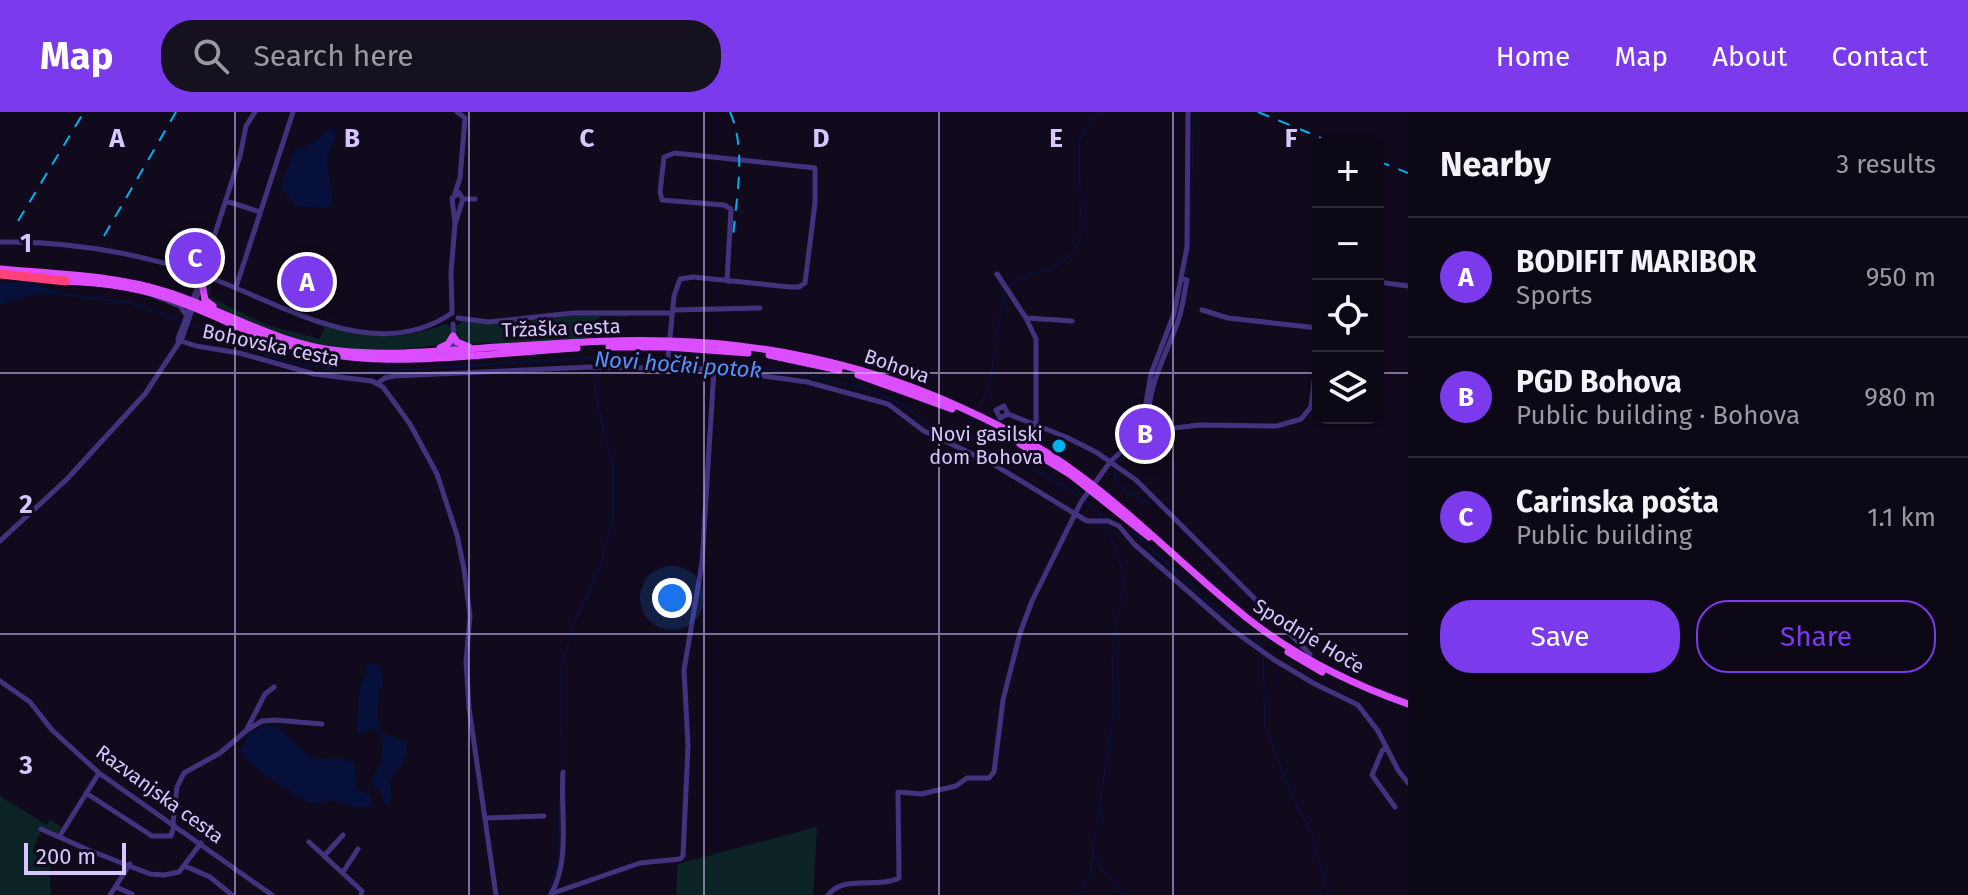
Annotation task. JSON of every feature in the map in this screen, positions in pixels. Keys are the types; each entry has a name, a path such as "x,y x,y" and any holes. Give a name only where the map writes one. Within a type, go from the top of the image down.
{"highway":[{"path":"0,274 66,281"}],"main road":[{"name":"Tržaška cesta","path":"0,274 123,281 225,314 272,335 318,348 454,353 471,348 669,344"},
{"path":"202,278 205,300 225,314"},
{"name":"Tržaška cesta","path":"66,281 116,286 192,304 256,335 319,353 378,358 669,344"},
{"path":"427,351 445,347 453,336 457,342 471,348"},
{"name":"Bohova","path":"669,344 760,354 827,367 892,385 974,416 1052,456 1087,493 1129,521 1201,581"},
{"name":"Spodnje Hoče","path":"1201,581 1244,622 1312,667 1371,696 1408,707"}],"street":[{"path":"0,541 67,479 120,424 161,374 202,278 240,156 246,126 255,112"},
{"path":"236,287 293,112"},
{"path":"454,353 450,319 451,272 465,118 457,112"},
{"path":"828,895 842,884 886,882 899,878 898,792 921,794 947,789 967,778 989,778 994,772 1002,702 1020,633 1041,580 1087,493 1110,462 1145,427 1151,374 1174,314 1183,280 1188,220 1188,112"},
{"path":"667,367 677,282 687,277 727,281 790,287 805,283 815,203 815,168 675,153 664,157 662,200 724,205 731,209 727,281"},
{"path":"459,198 475,199"},
{"path":"226,201 260,212"},
{"path":"0,242 92,248 146,258 236,287 313,320 353,330 400,333 450,319"},
{"path":"997,274 1026,318 1037,345 1034,377 1036,423"},
{"path":"1384,283 1408,286"},
{"path":"152,294 180,306 187,318"},
{"name":"Tržaška cesta","path":"450,319 489,322 573,313 760,308"},
{"path":"1202,310 1228,318 1312,327"},
{"path":"1026,318 1072,321"},
{"name":"Bohovska cesta","path":"178,340 239,353 303,372 378,383 394,376 667,367 714,369 807,382 888,404 924,431 993,464 1087,521 1108,521 1119,526 1134,544 1230,628 1300,675 1358,705 1378,731 1408,783"},
{"path":"1145,427 1158,430 1199,425 1277,426 1301,419 1311,407 1318,352"},
{"path":"551,894 640,863 680,859 683,854 688,746 684,670 702,563 714,369"},
{"path":"378,383 396,402 437,474 457,535 470,616 466,661 469,708 496,895"},
{"path":"1008,414 1036,423 1110,462 1136,480 1310,654"},
{"name":"Razvanjska cesta","path":"0,681 30,702 52,730 99,773 272,895"},
{"path":"247,730 265,694 274,687"},
{"path":"86,793 152,836 171,836 177,787 184,773 220,753 262,721 322,724"},
{"path":"1386,747 1372,775 1395,807"},
{"path":"551,894 562,849 563,772"},
{"path":"59,837 99,773"},
{"path":"485,818 544,816"},
{"path":"41,829 150,874 179,872 201,843"},
{"path":"324,856 343,835"},
{"path":"309,842 362,891 361,895"},
{"path":"343,872 358,849"},
{"path":"110,895 130,864"},
{"path":"185,866 210,877 232,895"},
{"path":"116,887 132,894"}],"green space":[{"path":"208,280 211,281 210,295 215,300 266,325 320,339 325,327 386,336 429,330 446,324 451,336 444,345 390,350 345,349 308,342 255,325 218,307 208,298"},
{"path":"582,315 628,317 602,316 595,322 593,332 596,333 590,340 464,344 455,334 456,326 463,321 500,324"},
{"path":"0,796 47,825 50,819 61,827 57,834 42,828 33,850 49,860 51,895 0,895"},
{"path":"817,827 813,895 676,895 678,864"}],"shaded area":[{"path":"329,128 333,129 335,138 327,158 333,202 326,209 293,205 280,189 294,150 315,142"},
{"path":"0,282 36,283 62,294 39,293 0,305"},
{"path":"368,663 381,666 383,687 380,688 377,716 381,733 404,740 407,752 390,780 392,798 389,805 385,805 380,790 374,787 371,780 382,754 378,733 373,727 361,735 357,734 359,693"},
{"path":"263,726 277,726 313,759 341,758 354,762 356,789 369,794 373,805 361,808 335,801 309,803 261,772 240,750 249,734"}],"waterway":[{"name":"Novi hočki potok","path":"1009,287 1020,278 1059,264 1078,244 1079,143 1083,132 1099,112"},
{"path":"1185,278 1190,250 1194,112"},
{"name":"Novi hočki potok","path":"977,412 989,383 1005,292"},
{"name":"Novi hočki potok","path":"62,294 131,303 181,321"},
{"name":"Novi hočki potok","path":"187,324 240,341 285,361 352,373 600,357 730,364 806,375 868,389 907,407 933,429 942,432 955,434 965,430 974,418"},
{"path":"1164,346 1174,327"},
{"path":"562,771 561,667 576,618 601,565 613,516 613,470 595,391 597,370"},
{"path":"969,429 973,439 986,452 1058,483 1086,502 1102,518"},
{"path":"1117,463 1143,429"},
{"path":"1115,468 1121,487 1151,504"},
{"path":"1103,524 1110,534 1122,569 1123,587 1112,650 1114,711 1092,854 1099,859 1099,865 1123,895"},
{"path":"1133,532 1215,608 1262,644 1263,649"},
{"path":"1263,656 1265,726 1292,796 1312,833 1328,895"},
{"path":"548,895 558,861 560,794"},
{"path":"1078,895 1091,873 1093,857"}],"railway":[{"path":"18,221 84,112"},
{"path":"104,236 176,112"},
{"path":"730,112 739,158 733,238"},
{"path":"1258,112 1316,136"},
{"path":"1384,163 1408,173"}],"place":[{"name":"Carinska pošta","path":"195,258"},
{"name":"BODIFIT MARIBOR","path":"307,282"},
{"name":"PGD Bohova","path":"1145,434"},
{"name":"Novi gasilski dom Bohova","path":"1059,446"}]}
